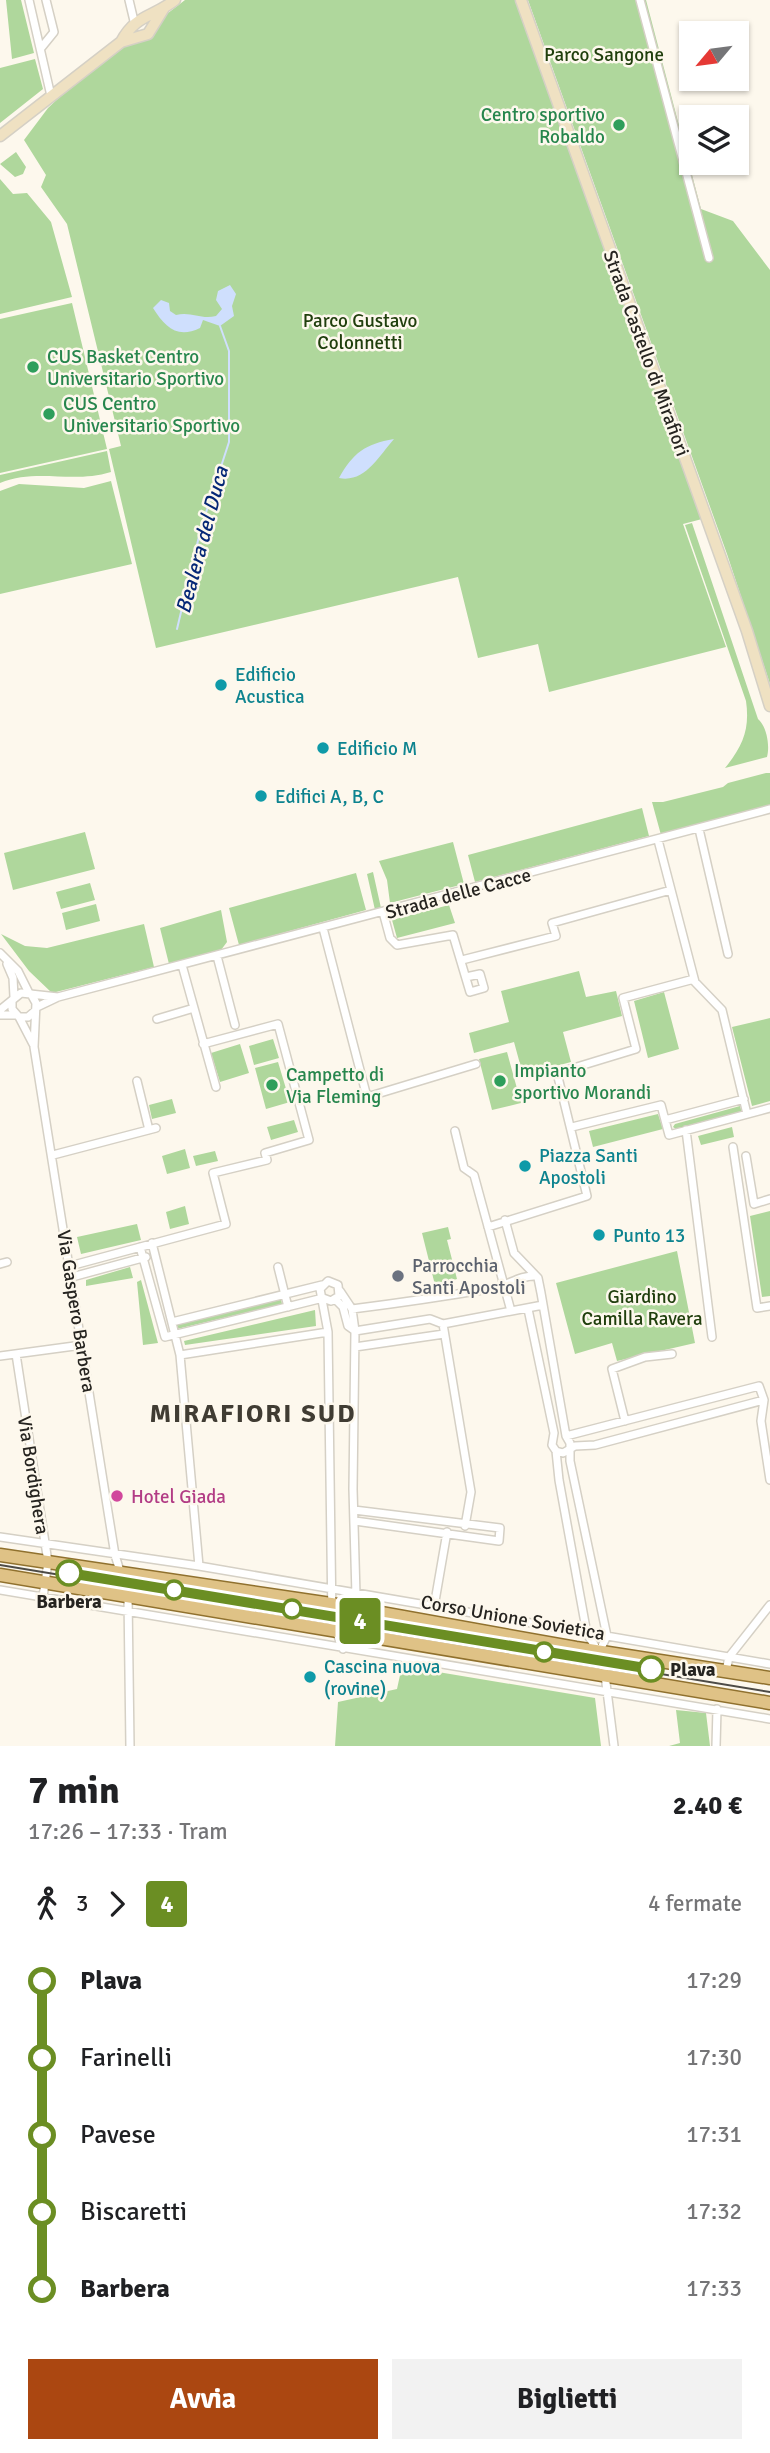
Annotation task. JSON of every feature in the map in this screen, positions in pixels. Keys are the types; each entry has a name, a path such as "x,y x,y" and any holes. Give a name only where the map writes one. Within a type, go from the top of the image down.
{"main road":[{"name":"Corso Unione Sovietica","path":"0,1555 123,1574 332,1597 599,1651 770,1678"},
{"path":"0,1576 770,1703"}],"street":[{"path":"29,0 51,96"},
{"path":"41,48 54,32 46,0"},
{"path":"129,0 140,25"},
{"path":"0,136 175,0"},
{"name":"Strada Castello di Mirafiori","path":"521,0 747,631 770,706"},
{"path":"640,0 709,258"},
{"name":"Strada delle Cacce","path":"0,1015 28,1017 36,1008 58,997 770,809"},
{"path":"699,829 728,954"},
{"path":"658,840 694,979 722,1010 747,1114"},
{"path":"462,960 556,936 552,923 671,890"},
{"path":"383,912 394,944 406,945 451,934 466,978"},
{"path":"323,928 367,1097 476,1064"},
{"path":"217,956 235,1025"},
{"path":"3,957 18,971 36,1008"},
{"path":"3,957 13,978 13,999 17,1016"},
{"path":"182,965 216,1087"},
{"path":"488,1227 587,1196 558,1073 636,1049 624,998 694,979"},
{"name":"Strada delle Cacce","path":"0,1010 13,999 30,994 58,997"},
{"name":"Via Gaspero Barbera","path":"36,1008 34,1046 115,1555 128,1597 130,1746"},
{"path":"157,1019 194,1008"},
{"name":"Via Gaspero Barbera","path":"17,1016 34,1046"},
{"path":"70,1265 226,1224 213,1173 267,1160 265,1153 309,1140 278,1024 203,1044"},
{"path":"52,1155 153,1129 137,1081"},
{"path":"665,1120 744,1100"},
{"path":"572,1127 661,1105 668,1135 770,1108"},
{"path":"685,1130 712,1338"},
{"path":"455,1131 464,1168 474,1175 511,1311"},
{"path":"733,1147 757,1308 770,1306"},
{"path":"746,1156 754,1203 770,1199"},
{"path":"505,1220 514,1253 536,1276 543,1305 566,1436 570,1443 569,1449 607,1636 599,1651"},
{"path":"152,1243 180,1355 199,1566"},
{"path":"140,1247 165,1337 323,1298 335,1299 343,1307 348,1326 355,1331 430,1319 443,1324 528,1310 543,1305"},
{"path":"72,1277 154,1254"},
{"path":"278,1267 288,1307"},
{"path":"352,1309 506,1285 527,1276 536,1276"},
{"path":"172,1322 334,1282 352,1309 355,1331 355,1602 350,1633"},
{"path":"322,1285 320,1293 328,1332 332,1597 335,1631 343,1649"},
{"path":"335,1299 340,1291"},
{"path":"528,1310 554,1438 552,1446 556,1451 587,1634 599,1651 605,1675 614,1746"},
{"path":"443,1324 471,1492 464,1534"},
{"path":"180,1355 328,1332"},
{"path":"355,1347 444,1334"},
{"path":"0,1356 82,1345"},
{"name":"Via Bordighera","path":"16,1354 48,1562 43,1597"},
{"path":"625,1421 612,1369 645,1357 672,1354"},
{"path":"554,1438 770,1383"},
{"path":"760,1386 765,1397 761,1421 770,1480"},
{"path":"556,1451 563,1453 569,1449 765,1397"},
{"path":"354,1510 500,1528 499,1541 464,1534 446,1536 355,1521"},
{"name":"Corso Unione Sovietica","path":"434,1607 446,1536"},
{"name":"Corso Unione Sovietica","path":"0,1537 199,1566 332,1597"},
{"path":"0,1590 770,1719"},
{"path":"580,1594 598,1591"},
{"name":"Corso Unione Sovietica","path":"355,1602 434,1607 770,1664"},
{"path":"726,1671 729,1657 770,1605"},
{"path":"716,1746 717,1709"}],"green space":[{"path":"6,0 21,0 34,53 12,59"},
{"name":"Parco Gustavo Colonnetti","path":"185,0 516,0 702,519 683,524 726,647 549,692 538,644 478,658 458,577 156,648 109,449 121,446 67,224 41,187 46,175 24,140 48,108 64,93"},
{"name":"Parco Sangone","path":"528,0 646,0 679,125 679,175 692,175 701,209 733,221 770,270 770,684 727,554"},
{"path":"35,59 43,89 0,123 0,68"},
{"path":"16,152 26,167 23,174 15,177 0,164"},
{"path":"0,179 13,194 27,193 51,222 72,297 0,314"},
{"name":"CUS Centro Universitario Sportivo","path":"72,303 107,449 0,473 0,319"},
{"path":"107,451 111,472 82,477 27,477 0,483 0,475"},
{"path":"111,481 132,564 0,594 0,491 19,484 84,488"},
{"path":"692,523 768,742 767,757 725,768 744,737 746,701 685,525"},
{"path":"770,773 770,807 661,835 652,802 663,802 723,787 728,783"},
{"path":"642,808 649,836 475,882 468,855"},
{"path":"85,832 95,869 13,890 4,853"},
{"path":"453,842 464,884 390,903 387,880 379,861"},
{"path":"373,872 381,908 375,910 367,874"},
{"path":"356,873 366,910 239,945 229,908"},
{"path":"90,883 95,900 61,909 56,892"},
{"path":"96,904 100,921 66,930 62,913"},
{"path":"449,905 455,923 397,938 392,920"},
{"path":"221,910 227,942 221,950 169,964 160,928"},
{"path":"144,924 154,967 52,993 29,971 1,934 25,946 47,948"},
{"path":"579,971 586,997 616,991 622,1016 563,1032 571,1062 523,1075 514,1042 474,1053 469,1033 509,1022 501,991"},
{"path":"664,992 679,1049 648,1058 634,1001"},
{"path":"770,1018 770,1101 752,1106 732,1027"},
{"name":"Campetto di Via Fleming","path":"273,1039 279,1058 254,1065 249,1046"},
{"path":"240,1044 249,1073 220,1082 211,1053"},
{"name":"Impianto sportivo Morandi","path":"507,1052 521,1103 492,1110 479,1059"},
{"name":"Campetto di Via Fleming","path":"278,1062 290,1102 266,1109 255,1068"},
{"path":"172,1099 176,1113 152,1119 149,1105"},
{"path":"740,1106 742,1112 676,1129 673,1127 675,1124"},
{"path":"658,1114 663,1129 593,1147 589,1131"},
{"path":"294,1120 298,1132 271,1140 267,1127"},
{"path":"732,1127 734,1137 701,1145 698,1136"},
{"path":"185,1149 190,1168 167,1174 162,1156"},
{"path":"215,1151 218,1161 196,1166 193,1156"},
{"path":"185,1206 189,1224 170,1229 166,1212"},
{"path":"770,1211 770,1296 762,1297 750,1216"},
{"path":"137,1224 141,1240 81,1254 77,1237"},
{"path":"448,1227 451,1239 447,1240 457,1279 435,1285 422,1233"},
{"name":"Giardino Camilla Ravera","path":"677,1251 695,1343 617,1361 612,1343 575,1354 556,1283"},
{"path":"130,1267 133,1278 86,1286 86,1280"},
{"path":"141,1280 158,1343 143,1345 137,1282"},
{"path":"281,1299 282,1304 177,1329 176,1324"},
{"path":"315,1310 316,1326 185,1345 184,1341"},
{"path":"402,1666 595,1698 601,1746 335,1746 338,1702 397,1689"},
{"path":"676,1710 706,1713 710,1746 669,1746 680,1743"}],"water":[{"path":"230,285 236,294 232,306 234,316 220,326 203,320 200,328 178,332 167,326 153,308 161,300 169,303 170,311 176,315 216,316 222,309 216,300 218,291"},
{"path":"394,439 364,473 356,477 339,478 349,462 361,451"}],"waterway":[{"name":"Bealera del Duca","path":"177,629 201,528 229,442 229,351 220,326"}],"tram line":[{"path":"0,1565 770,1692"},
{"name":"4","path":"69,1573 651,1669"}],"place":[{"name":"Centro sportivo Robaldo","path":"619,125"},
{"name":"CUS Basket Centro Universitario Sportivo","path":"33,367"},
{"name":"CUS Centro Universitario Sportivo","path":"49,414"},
{"name":"Edificio Acustica","path":"221,685"},
{"name":"Edificio M","path":"323,748"},
{"name":"Edifici A, B, C","path":"261,796"},
{"name":"Impianto sportivo Morandi","path":"500,1081"},
{"name":"Campetto di Via Fleming","path":"272,1085"},
{"name":"Piazza Santi Apostoli","path":"525,1166"},
{"name":"Punto 13","path":"599,1235"},
{"name":"Parrocchia Santi Apostoli","path":"398,1276"},
{"name":"Hotel Giada","path":"117,1496"},
{"name":"Barbera","path":"69,1573"},
{"name":"Plava","path":"651,1669"},
{"name":"Cascina nuova (rovine)","path":"310,1677"}],"district":[{"name":"MIRAFIORI SUD","path":"253,1413"}]}
